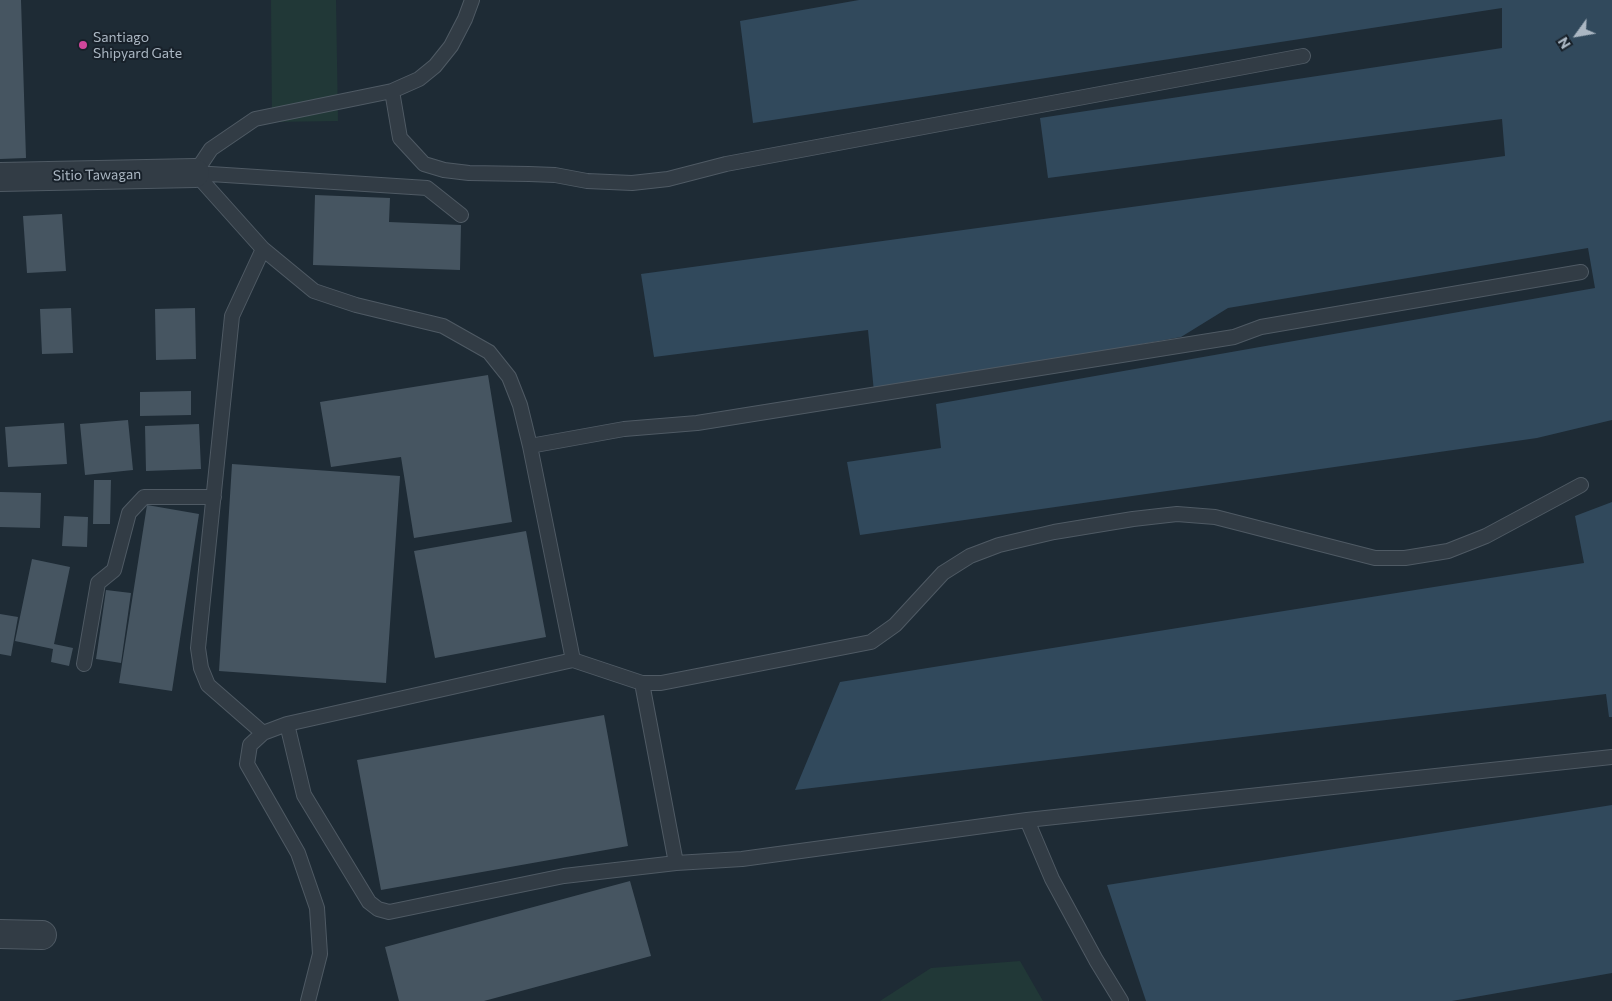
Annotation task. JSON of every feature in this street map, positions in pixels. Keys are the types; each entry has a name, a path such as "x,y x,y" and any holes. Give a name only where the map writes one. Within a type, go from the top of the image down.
{"street":[{"name":"Sitio Tawagan","path":"0,177 195,173"},
{"path":"0,934 42,935"}],"lane":[{"path":"195,173 211,149 255,119 392,91 419,78 436,66 451,46 465,20 472,0"},
{"path":"392,91 400,138 424,164 444,170 469,173 546,175 588,181 632,183 668,178 726,164 1303,56"},
{"path":"195,173 427,188 461,215"},
{"path":"195,173 263,249 314,291 356,305 443,326 489,352 509,377 520,406 530,446 573,660"},
{"path":"263,249 232,316 198,648 201,668 208,685 263,733"},
{"path":"530,446 624,429 697,423 1234,338 1261,327 1582,272"},
{"path":"308,1001 320,954 318,908 298,853 246,764 250,745 263,733 287,724 573,660 642,683 661,683 871,642 895,625 943,573 970,556 999,544 1054,532 1177,514 1215,518 1375,558 1406,558 1448,551 1486,536 1581,485"},
{"path":"84,664 98,583 114,570 129,513 144,497 214,497"},
{"path":"642,683 676,863"},
{"path":"287,724 304,795 370,902 378,909 388,912 564,876 676,863 742,859 1027,820 1612,756"},
{"path":"1027,820 1052,879 1096,960 1121,1001"}],"green space":[{"path":"271,0 336,0 338,121 272,122"},
{"path":"1020,961 1043,1001 880,1001 931,968"}],"water":[{"path":"859,0 1612,0 1612,420 1537,438 860,535 847,462 941,448 936,404 1595,288 1588,248 1228,308 1181,337 874,392 868,330 654,357 641,274 1505,156 1502,119 1048,178 1040,118 1502,48 1502,8 753,123 740,21"},
{"path":"1612,502 1612,717 1609,717 1606,694 795,790 840,682 1584,563 1575,516"},
{"path":"1612,805 1612,973 1452,1001 1146,1001 1107,885"}],"building":[{"path":"0,0 21,0 26,158 0,159"},
{"path":"315,195 390,198 389,222 461,225 460,270 313,265"},
{"path":"62,214 66,271 27,273 23,216"},
{"path":"71,308 73,353 42,354 40,309"},
{"path":"195,308 196,359 156,360 155,309"},
{"path":"488,375 512,522 414,538 401,457 331,467 320,402"},
{"path":"191,391 191,415 140,416 140,392"},
{"path":"128,420 133,470 85,475 80,424"},
{"path":"64,423 67,464 8,467 5,427"},
{"path":"199,424 201,469 146,471 145,426"},
{"path":"232,464 400,476 386,683 219,671"},
{"path":"94,480 111,480 110,524 93,524"},
{"path":"0,492 41,493 40,528 0,527"},
{"path":"147,505 199,514 172,691 119,683"},
{"path":"64,516 88,517 87,547 62,546"},
{"path":"526,531 546,637 435,658 414,551"},
{"path":"32,559 70,567 54,644 73,648 69,666 51,662 53,649 15,641"},
{"path":"106,590 131,593 121,663 96,659"},
{"path":"0,614 18,617 11,656 0,654"},
{"path":"604,715 628,846 381,890 357,760"},
{"path":"630,881 651,956 484,1001 399,1001 385,947"}],"place":[{"name":"Santiago Shipyard Gate","path":"83,45"}]}
